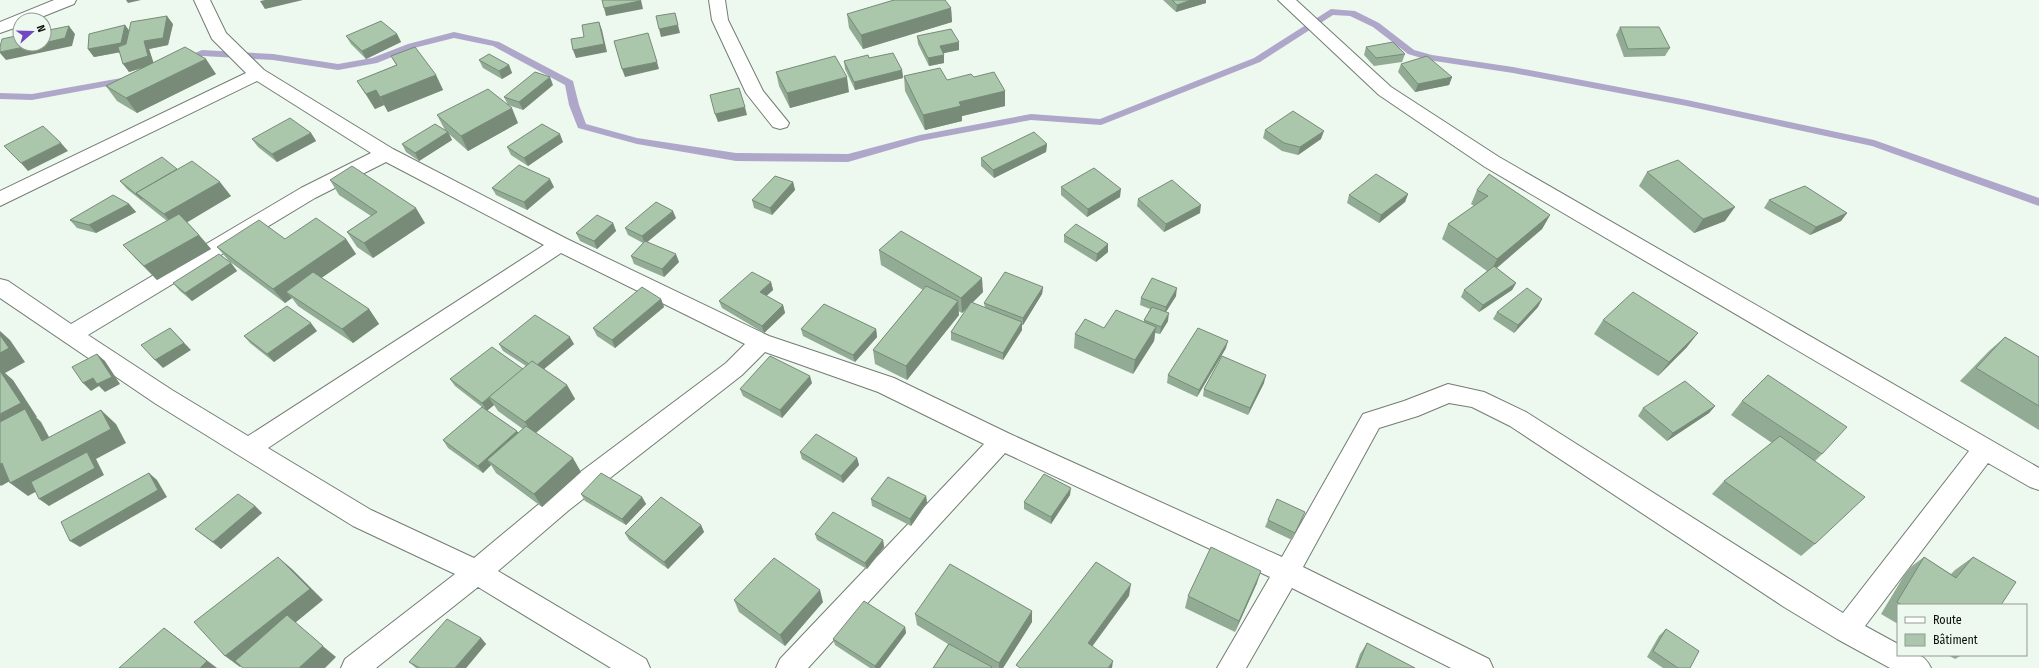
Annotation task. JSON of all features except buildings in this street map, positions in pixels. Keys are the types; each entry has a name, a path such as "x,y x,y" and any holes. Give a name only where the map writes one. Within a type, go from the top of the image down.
{"street":[{"path":"0,28 68,0"},
{"path":"202,0 218,35 258,74 386,154 560,244 761,342 886,385 1002,442 1287,572 1478,668"},
{"path":"717,0 720,20 755,93 780,123"},
{"path":"1286,0 1385,91 1492,162 2039,480"},
{"path":"0,199 258,74"},
{"path":"70,335 308,193 386,154"},
{"path":"247,449 560,244"},
{"path":"0,287 70,335 247,449 362,518 476,572 636,668"},
{"path":"355,668 476,572 560,502 734,369 761,342"},
{"path":"1231,668 1287,572 1370,422 1410,409 1448,393 1476,399 1518,419 1793,598 1846,630 1917,668"},
{"path":"790,668 1002,442"},
{"path":"1846,630 1986,449"}],"waterway":[{"path":"184,60 202,53 273,57 338,67 374,61 411,46 454,35 496,44 570,83 574,105 582,126 637,141 736,157 848,158 920,138 1031,117 1101,122 1257,60 1331,12 1352,13 1376,25 1411,52 1431,58 1513,70 1687,103 1874,143 2039,202"},
{"path":"0,96 32,97 127,80"}]}
